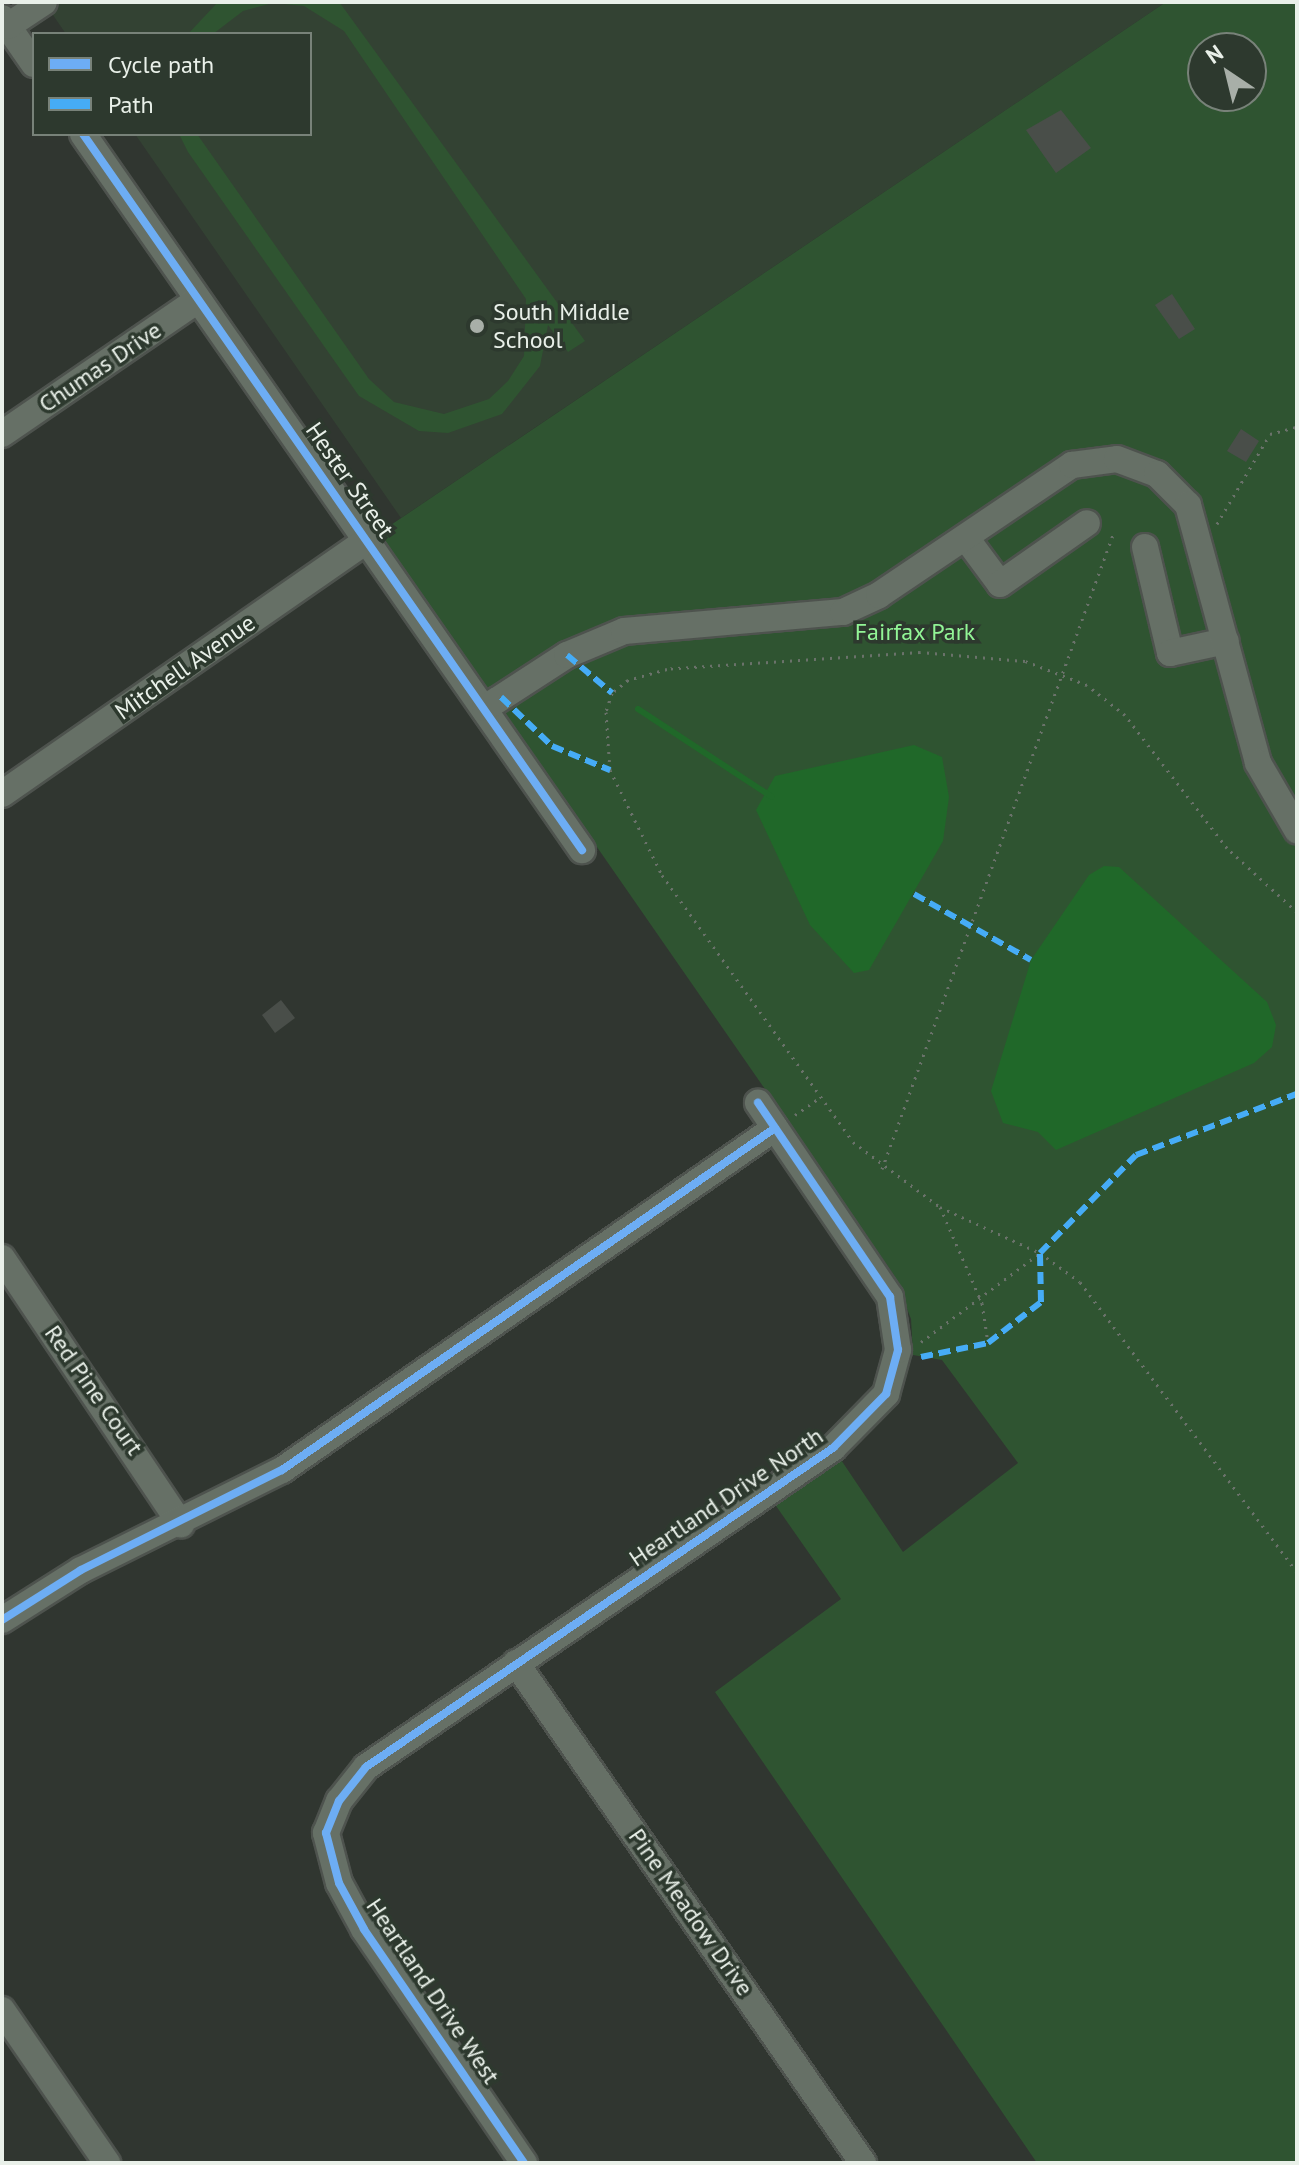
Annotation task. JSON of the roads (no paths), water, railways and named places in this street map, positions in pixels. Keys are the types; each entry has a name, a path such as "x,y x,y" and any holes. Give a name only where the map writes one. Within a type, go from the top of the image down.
{"street":[{"path":"32,61 5,22 44,2"},
{"name":"Hester Street","path":"84,136 582,850"},
{"name":"Chumas Drive","path":"2,434 198,300"},
{"path":"485,708 567,655 624,631 843,612 966,538 1072,465 1117,459 1173,487 1203,544 1258,763 1297,830"},
{"path":"966,538 1000,584 1087,523"},
{"name":"Mitchell Avenue","path":"2,794 368,540"},
{"path":"1145,547 1170,653 1226,641"},
{"name":"Heartland Drive North","path":"326,1833 339,1801 366,1767 843,1441 886,1394 898,1350 890,1297 758,1103"},
{"path":"2,1620 81,1570 181,1524 282,1470 775,1128"},
{"name":"Red Pine Court","path":"2,1258 181,1524"},
{"name":"Pine Meadow Drive","path":"516,1663 863,2163"},
{"name":"Heartland Drive West","path":"326,1833 339,1883 364,1929 524,2163"},
{"path":"2,2010 107,2163"}],"waterway":[{"path":"638,709 772,797"}],"place":[{"name":"South Middle School","path":"477,326"}],"park label":[{"name":"Fairfax Park","path":"915,632"}]}
